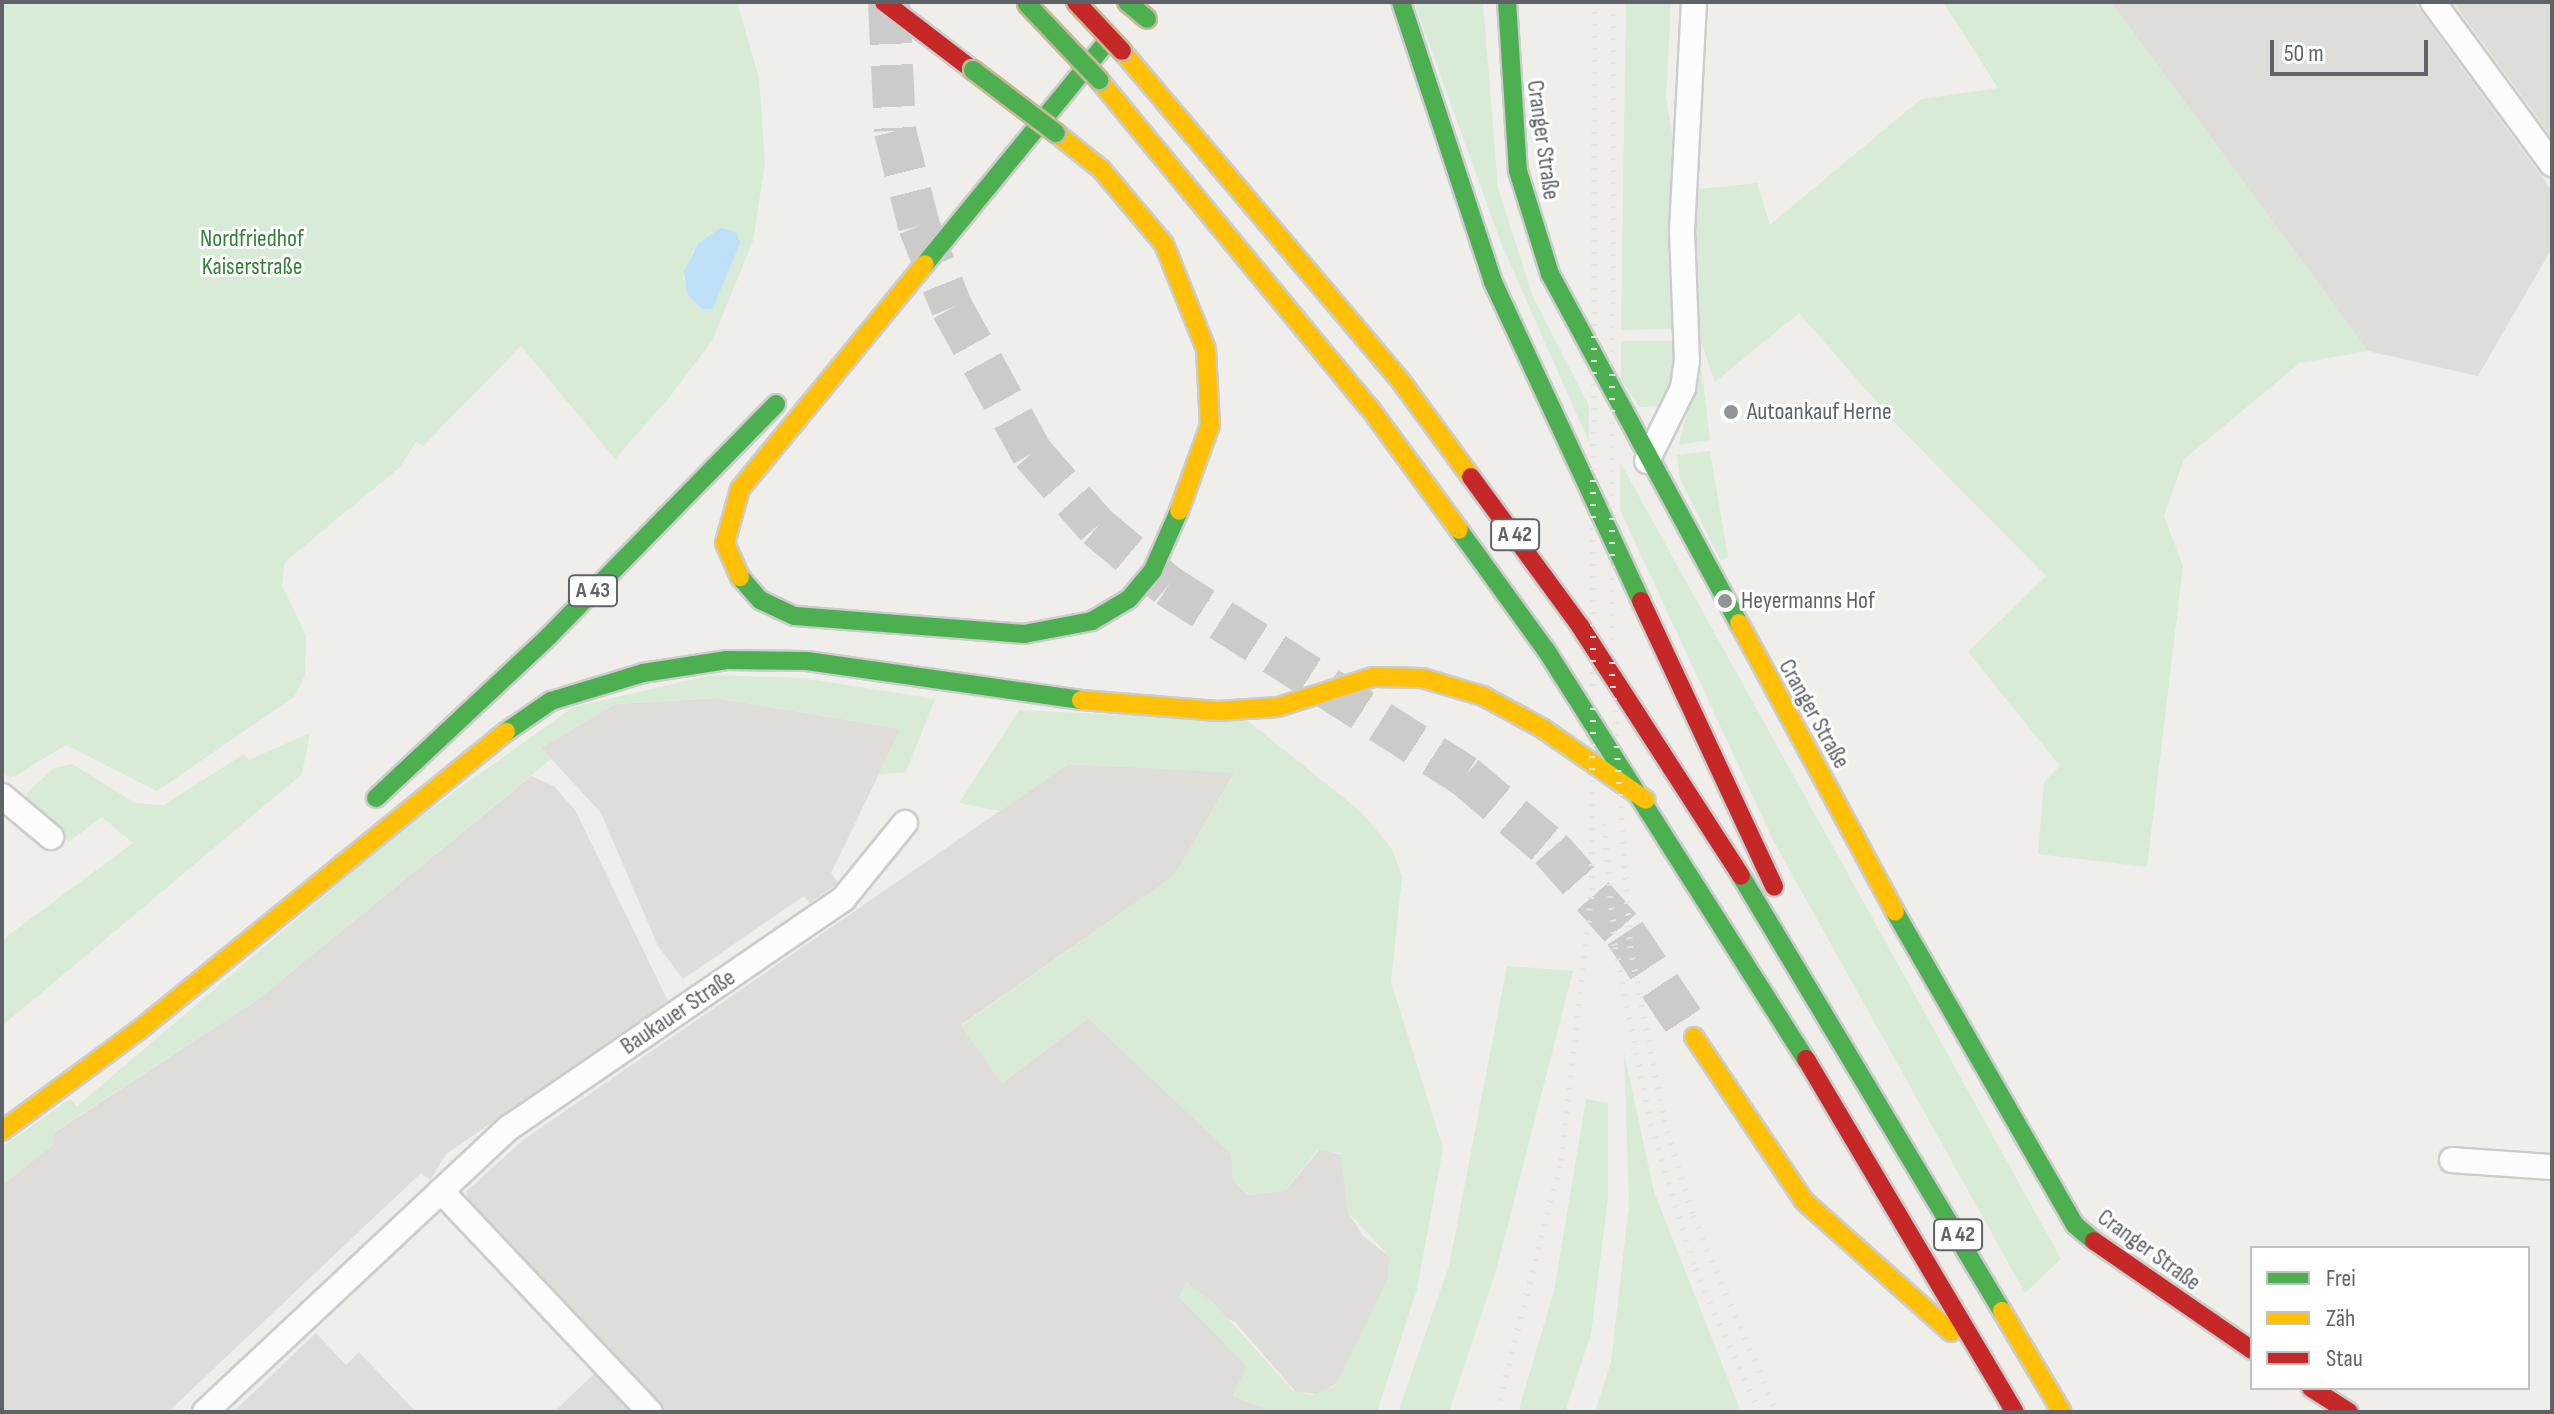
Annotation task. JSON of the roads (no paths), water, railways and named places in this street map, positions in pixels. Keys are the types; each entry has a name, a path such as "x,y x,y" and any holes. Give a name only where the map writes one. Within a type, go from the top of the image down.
{"main road":[{"path":"884,2 973,70 1056,133 1101,169 1164,244 1206,349 1210,425 1201,463 1171,540 1141,586 1092,621 1024,634 779,611 743,585 725,543 727,515 740,489 789,426 992,190 1138,2"},
{"name":"A 42","path":"1076,2 1122,51 1400,380 1486,495 1663,752 1854,1058 2062,1412"},
{"path":"850,321 1114,2"},
{"path":"1127,2 1147,19"},
{"path":"1401,2 1493,282 1854,1058"},
{"name":"Cranger Straße","path":"1507,2 1512,122 1531,220 1565,306 1647,461 2048,1189 2114,1260 2250,1349"},
{"name":"A 42","path":"1026,3 1099,80 1369,407 1646,800 2015,1412"},
{"name":"A 43","path":"363,809 548,637 790,389"},
{"path":"714,500 789,426"},
{"name":"A 43","path":"2,1131 139,1030 367,838 682,531"},
{"path":"367,838 551,701 643,673 727,660 807,661 1007,694 1218,711 1278,707 1373,677 1422,678 1483,696 1542,728 1646,800"},
{"path":"2,1109 103,1029"},
{"path":"1694,1037 1804,1201 1985,1362"},
{"path":"2314,1390 2349,1412"}],"street":[{"path":"1647,461 1683,388 1687,361 1682,231 1694,2"},
{"path":"2433,2 2552,164"},
{"path":"2,796 51,837"},
{"name":"Baukauer Straße","path":"205,1412 510,1127 843,899 905,823"},
{"path":"2452,1160 2552,1167"},
{"path":"441,1191 650,1412"}],"water":[{"path":"720,228 736,232 740,243 713,309 702,309 687,294 684,271 698,244"}],"tunnel":[{"path":"889,2 895,131 919,226 952,308 1032,453 1097,527 1168,586 1465,776 1551,849 1625,933 1694,1037"}],"railway":[{"path":"1497,1412 1561,1161 1592,890 1595,2"},
{"path":"1613,2 1612,674 1630,946 1664,1120 1693,1216 1776,1412"},
{"path":"1604,824 1615,947 1651,1125 1695,1269 1759,1412"}],"place":[{"name":"Autoankauf Herne","path":"1731,412"},
{"name":"Heyermanns Hof","path":"1725,601"}],"park label":[{"name":"Nordfriedhof Kaiserstraße","path":"252,253"}]}
